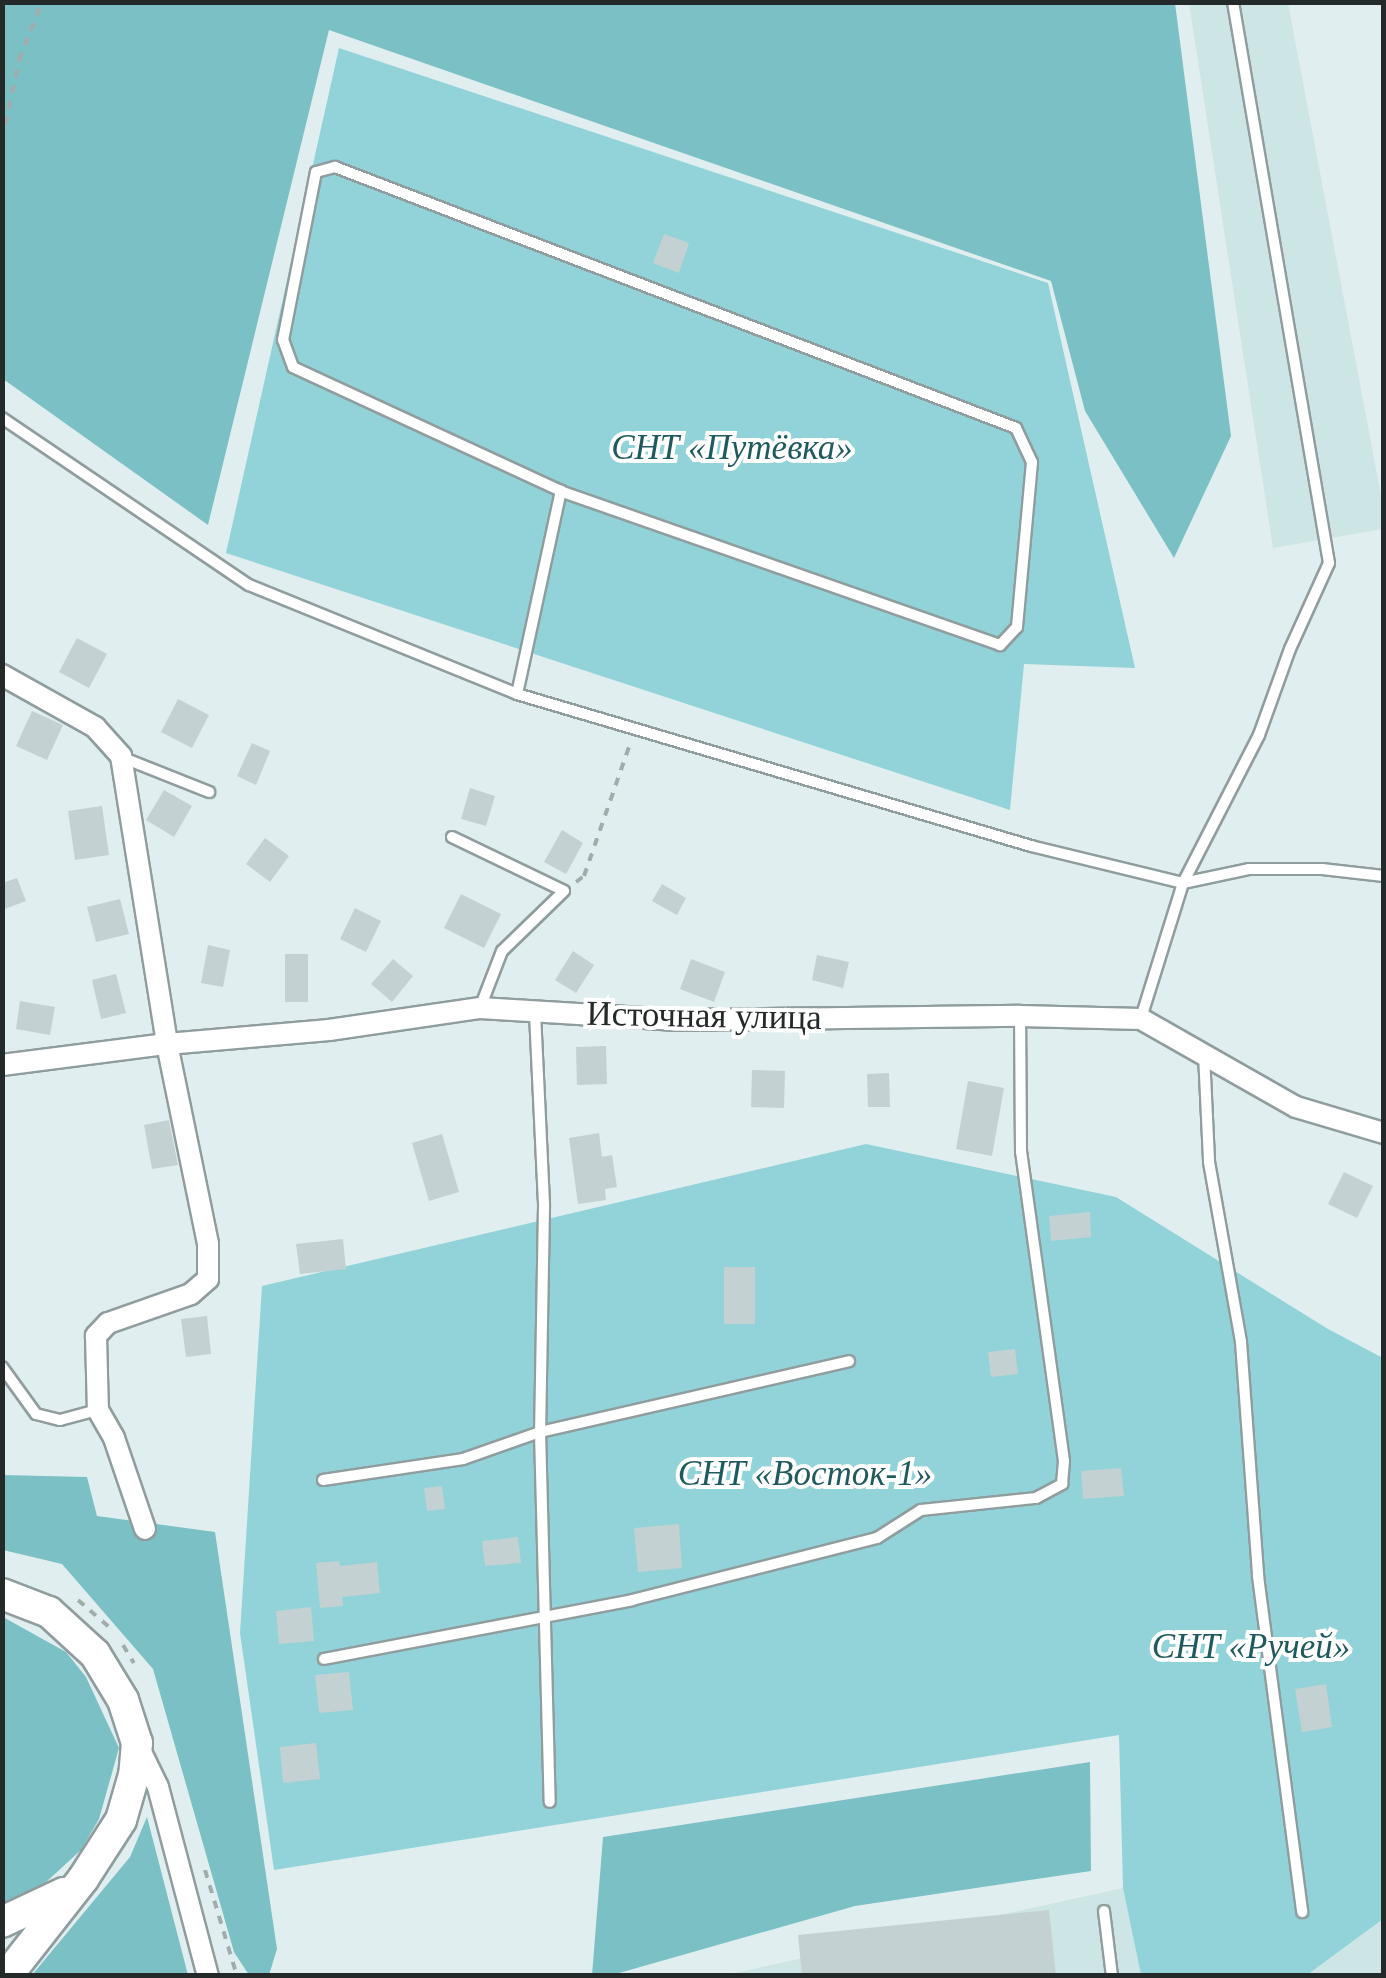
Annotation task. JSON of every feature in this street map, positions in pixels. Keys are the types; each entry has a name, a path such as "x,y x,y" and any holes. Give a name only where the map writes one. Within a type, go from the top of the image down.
{"main road":[{"path":"2,1594 49,1612 95,1654 123,1700 136,1743 134,1776 122,1820 83,1879 7,1976"},
{"path":"2,1922 49,1902 83,1879"}],"street":[{"path":"2,675 94,727 121,756 167,1044 208,1244 208,1279 190,1294 108,1323 96,1336 98,1410 114,1438 145,1528"},
{"name":"Источная улица","path":"2,1066 167,1044 329,1030 480,1008 677,1020 1020,1016 1140,1019 1296,1106 1384,1133"},
{"path":"136,1743 158,1787 208,1976"}],"lane":[{"path":"1140,1019 1183,883 1258,735 1290,649 1329,563 1233,2"},
{"path":"335,167 1016,428 1032,462 1017,627 1000,645 561,491 292,367 283,340 316,172 335,167"},
{"path":"2,418 249,586 516,694 1031,846 1183,883 1249,869 1384,876"},
{"path":"516,694 561,491"},
{"path":"121,756 208,792"},
{"path":"452,838 564,892 502,951 480,1008"},
{"path":"534,1013 544,1207 540,1432 550,1802"},
{"path":"324,1659 632,1600 877,1538 921,1510 1036,1498 1062,1484 1064,1462 1021,1152 1020,1016"},
{"path":"1204,1053 1208,1162 1241,1342 1258,1576 1302,1912"},
{"path":"322,1480 463,1459 540,1432 849,1361"},
{"path":"2,1367 36,1414 60,1420 98,1410"},
{"path":"1104,1911 1112,1976"}],"path":[{"path":"2,140 18,60 42,2"},
{"path":"564,892 584,876 636,729"}],"shaded area":[{"path":"3,2 1175,3 1231,436 1174,558 1085,411 1051,281 329,30 208,525 3,379"},
{"path":"1189,3 1288,3 1383,506 1383,529 1273,548"},
{"path":"3,1475 87,1477 97,1516 215,1532 277,1949 269,1975 249,1975 234,1952 153,1669 62,1564 3,1550"},
{"path":"3,1617 66,1652 86,1677 119,1748 99,1819 81,1850 32,1895 3,1906"},
{"path":"1090,1762 1091,1871 855,1906 612,1975 592,1975 603,1837"},
{"path":"147,1817 188,1975 32,1975 130,1857"},
{"path":"1123,1888 1141,1975 721,1976"},
{"path":"1383,1919 1383,1975 1307,1975"}],"green space":[{"name":"СНТ «Путёвка»","path":"339,48 1048,283 1135,668 1024,664 1010,810 226,553"},
{"name":"СНТ «Восток-1»","path":"866,1144 1116,1197 1328,1329 1383,1358 1383,1919 1307,1975 1141,1975 1123,1888 1119,1735 274,1870 240,1633 262,1286"}],"building":[{"path":"664,234 689,243 679,273 653,263"},
{"path":"77,638 107,654 89,688 59,672"},
{"path":"178,699 209,715 192,748 161,732"},
{"path":"32,711 63,725 47,760 16,746"},
{"path":"252,743 270,751 256,785 237,776"},
{"path":"470,788 495,796 486,826 461,819"},
{"path":"164,790 192,806 174,837 146,820"},
{"path":"102,806 109,855 75,860 68,811"},
{"path":"562,830 583,843 566,874 544,862"},
{"path":"265,838 289,856 270,882 246,864"},
{"path":"17,878 26,901 2,910 2,883"},
{"path":"662,884 686,898 677,915 652,901"},
{"path":"461,894 501,914 484,948 444,928"},
{"path":"120,899 129,934 96,942 87,907"},
{"path":"355,908 381,921 366,952 340,939"},
{"path":"208,945 230,950 223,987 201,983"},
{"path":"573,951 594,965 576,993 555,980"},
{"path":"285,954 308,954 308,1002 285,1002"},
{"path":"817,955 849,962 843,988 812,980"},
{"path":"393,959 413,976 392,1002 371,984"},
{"path":"691,959 725,972 714,1002 680,989"},
{"path":"116,974 126,1013 101,1019 92,980"},
{"path":"20,1001 55,1007 50,1035 16,1029"},
{"path":"606,1046 607,1084 577,1085 576,1047"},
{"path":"752,1070 785,1071 784,1108 751,1107"},
{"path":"889,1073 890,1107 868,1107 867,1074"},
{"path":"968,1081 1004,1088 992,1156 956,1149"},
{"path":"169,1120 178,1165 152,1169 144,1125"},
{"path":"599,1133 602,1157 612,1155 617,1187 605,1189 606,1200 578,1204 569,1138"},
{"path":"442,1134 459,1192 429,1201 412,1143"},
{"path":"1344,1172 1373,1186 1357,1218 1328,1204"},
{"path":"1090,1212 1091,1237 1051,1241 1049,1216"},
{"path":"343,1239 346,1269 300,1274 296,1244"},
{"path":"724,1267 755,1267 755,1324 724,1324"},
{"path":"207,1316 211,1354 186,1357 181,1319"},
{"path":"1015,1349 1018,1374 991,1377 988,1352"},
{"path":"1121,1468 1124,1496 1083,1499 1081,1471"},
{"path":"442,1486 445,1509 427,1511 424,1488"},
{"path":"679,1524 682,1568 638,1572 634,1528"},
{"path":"518,1537 521,1563 485,1566 482,1541"},
{"path":"339,1561 340,1566 377,1562 380,1593 342,1597 343,1606 320,1608 316,1563"},
{"path":"311,1607 314,1641 279,1644 276,1611"},
{"path":"349,1672 353,1710 319,1713 315,1675"},
{"path":"1326,1684 1332,1727 1302,1732 1295,1689"},
{"path":"316,1743 320,1779 283,1783 280,1747"},
{"path":"1049,1910 1056,1976 802,1976 798,1935"}],"park label":[{"name":"СНТ «Ручей»","path":"1251,1647"}]}
